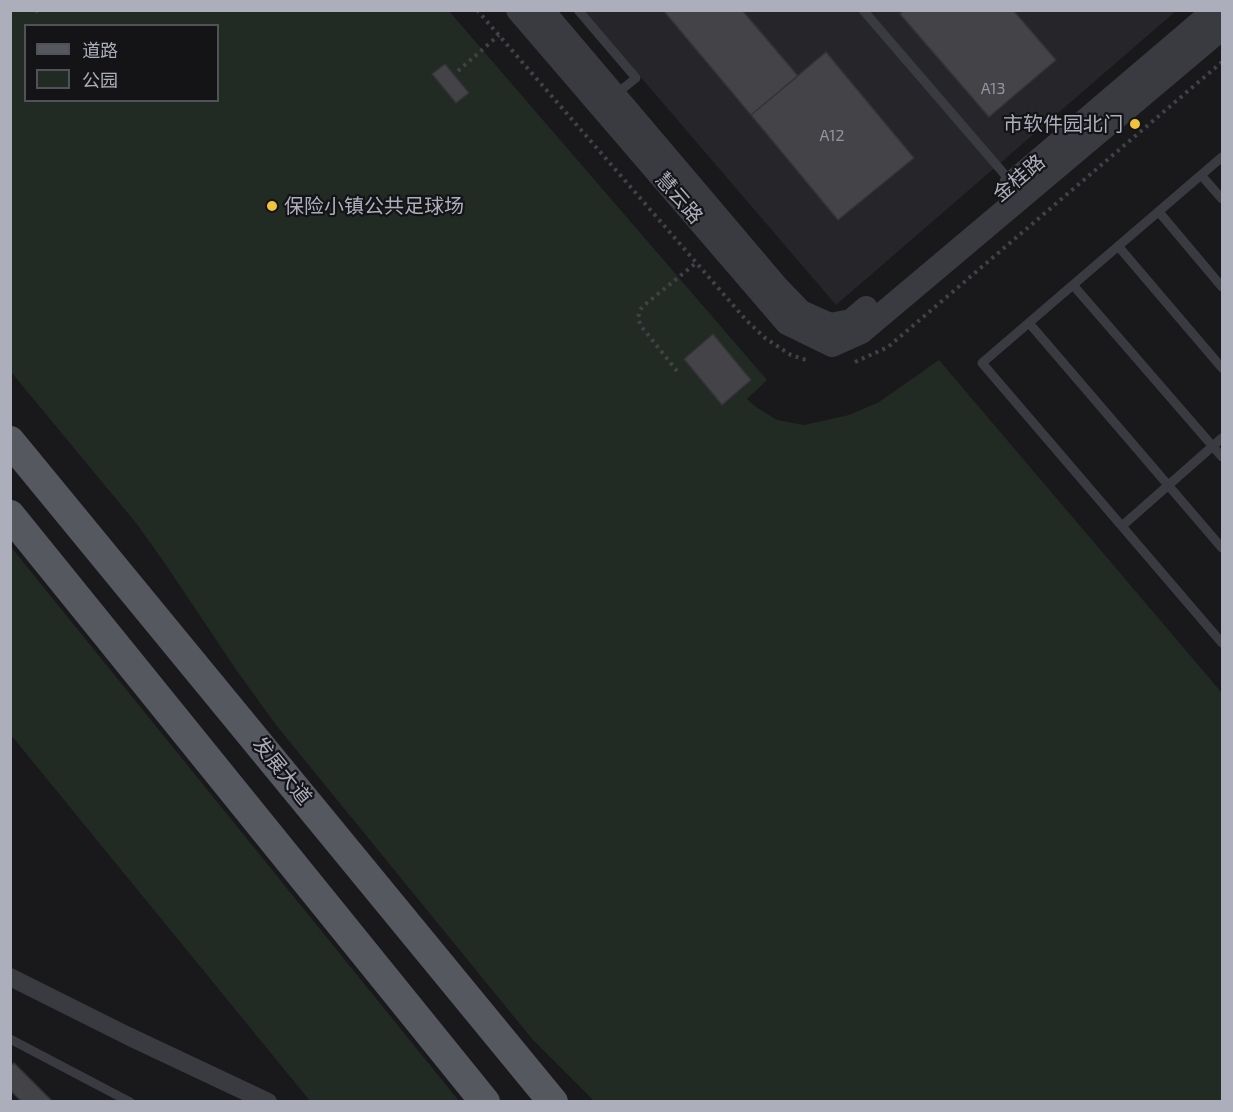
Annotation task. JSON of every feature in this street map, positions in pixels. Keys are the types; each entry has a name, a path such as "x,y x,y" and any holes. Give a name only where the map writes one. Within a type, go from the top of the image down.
{"main road":[{"name":"发展大道","path":"10,441 553,1101"},
{"path":"10,515 485,1101"}],"street":[{"name":"慧云路","path":"518,10 608,102 801,312 831,325 856,327"},
{"name":"慧云路","path":"542,10 608,102"},
{"name":"金桂路","path":"856,327 1018,189 1215,10"},
{"name":"金桂路","path":"1018,189 1222,28"},
{"path":"10,977 128,1036 268,1101"}],"lane":[{"path":"578,10 636,78 608,102"},
{"path":"863,10 1018,189"},
{"path":"1222,158 982,363 1222,643"},
{"path":"1201,176 1222,199"},
{"path":"1159,212 1222,286"},
{"path":"1118,246 1222,368"},
{"path":"1073,285 1222,458"},
{"path":"1029,323 1222,548"},
{"path":"1122,526 1222,438"},
{"path":"13,1044 130,1101"}],"path":[{"path":"477,10 746,320 765,339 790,355 813,362"},
{"path":"458,71 499,35"},
{"path":"847,363 859,361 888,347 1222,62"},
{"path":"677,371 641,326 638,319 639,313 696,263"}],"shaded area":[{"path":"584,11 1176,11 836,305"}],"green space":[{"path":"10,11 449,11 767,380 747,399 756,407 777,420 804,425 849,415 879,402 939,360 1222,693 1222,1101 594,1101 533,1040 276,725 136,523 11,372"},
{"path":"10,547 459,1101 310,1101 11,735"}],"building":[{"path":"663,10 742,10 798,76 751,115"},
{"path":"904,10 1013,10 1056,60 989,117 900,14"},
{"path":"826,52 914,158 838,220 751,115"},
{"path":"445,64 469,93 456,103 432,74"},
{"path":"713,334 751,380 722,405 684,359"},
{"path":"14,1063 53,1102 22,1102 10,1090 10,1067"}],"place":[{"name":"市软件园北门","path":"1135,124"},
{"name":"保险小镇公共足球场","path":"272,206"}]}
